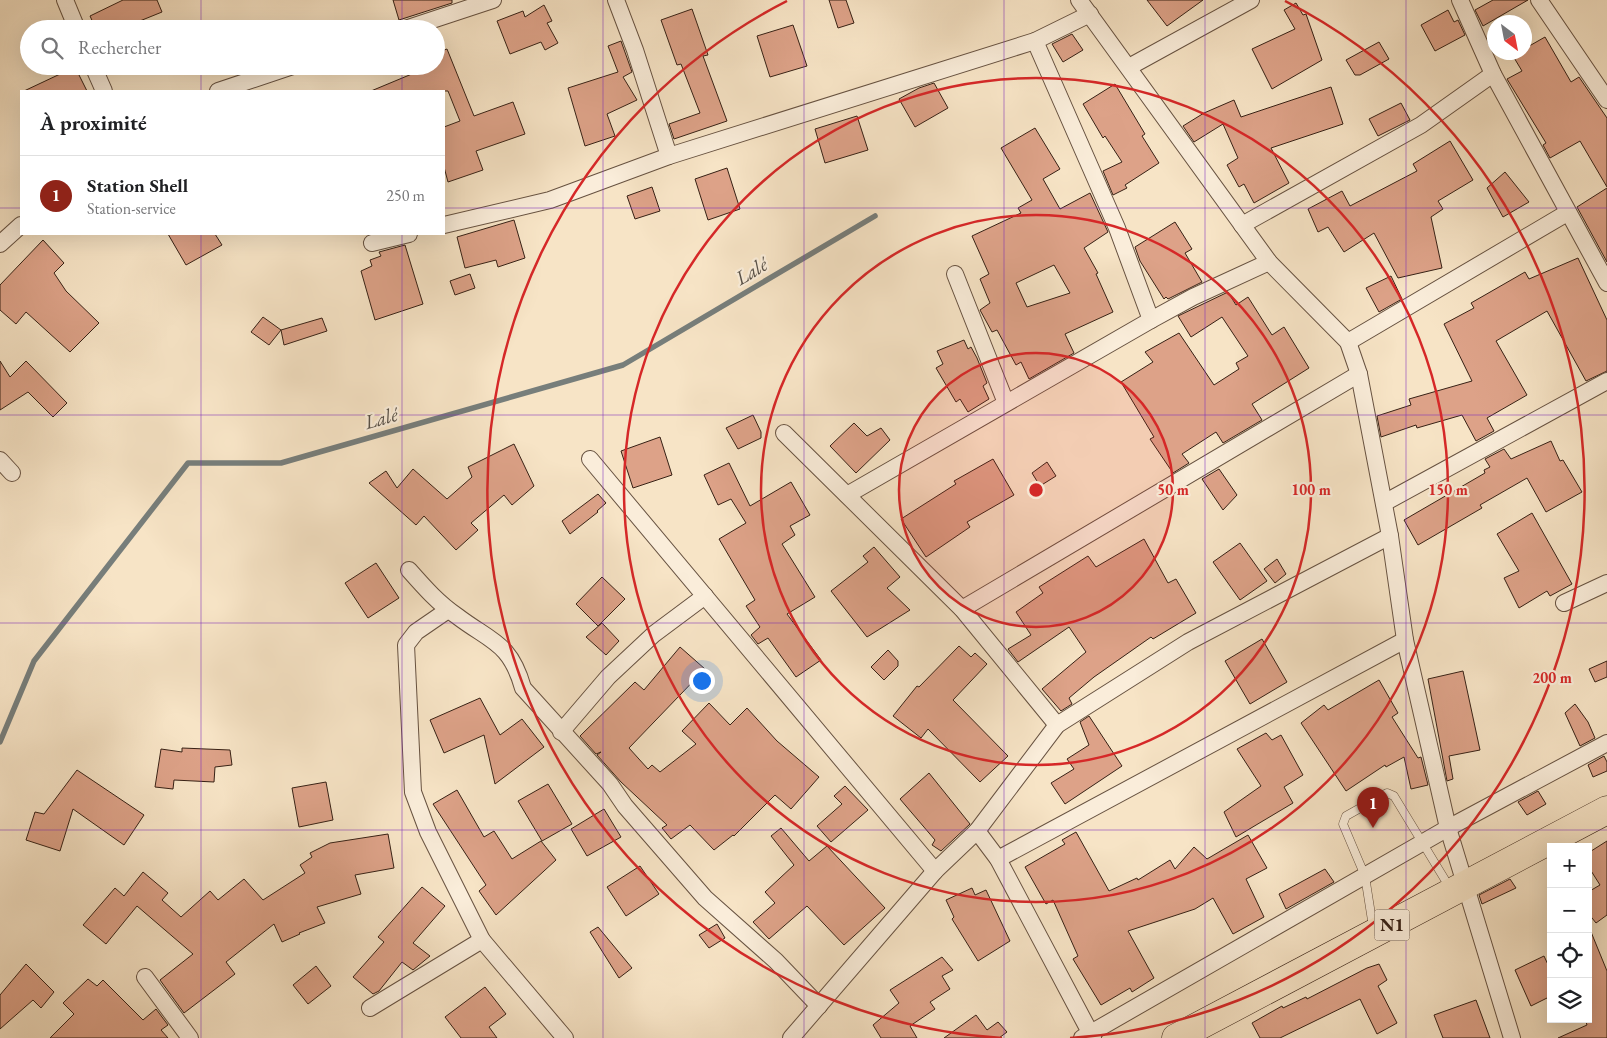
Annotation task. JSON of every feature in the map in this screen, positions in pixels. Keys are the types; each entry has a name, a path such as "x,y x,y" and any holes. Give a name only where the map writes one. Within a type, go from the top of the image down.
{"highway":[{"name":"N1","path":"1176,1038 1607,810"}],"street":[{"path":"65,0 74,20"},
{"path":"432,20 493,0"},
{"path":"616,0 635,50 669,156"},
{"path":"1079,0 1269,262 1348,342 1359,374 1390,536 1405,640 1448,828 1459,889 1512,1038"},
{"path":"1129,67 1251,0"},
{"path":"1460,0 1493,74 1567,213 1607,283"},
{"path":"1539,0 1607,100"},
{"path":"445,226 550,200 669,156 1035,41 1090,14"},
{"path":"1035,41 1117,228 1151,320"},
{"path":"1242,225 1421,125 1493,74"},
{"path":"97,75 104,90"},
{"path":"221,90 266,75"},
{"path":"1348,342 1567,213"},
{"path":"0,244 20,226"},
{"path":"372,243 406,235"},
{"path":"846,495 1151,320 1193,297 1269,262"},
{"path":"955,274 1006,403"},
{"path":"962,609 1359,374"},
{"path":"1384,503 1607,381"},
{"path":"784,434 962,609 1057,725"},
{"path":"590,459 935,871"},
{"path":"0,460 12,473"},
{"path":"791,1038 935,871 977,832 1057,725 1188,642 1390,536"},
{"path":"409,570 433,598 487,635 506,651 518,670 523,688 560,732 610,784 625,806 705,898 776,962 819,1006"},
{"path":"1564,603 1607,582"},
{"path":"560,732 608,677 654,634 705,596"},
{"path":"448,610 416,632 406,645 413,792 428,832 482,940 565,1038"},
{"path":"998,860 1405,640"},
{"path":"977,832 998,860 1089,1036 1448,828 1607,743"},
{"path":"370,1008 482,940"},
{"path":"145,977 190,1038"}],"lane":[{"path":"1374,934 1365,876 1343,824 1346,816 1387,793 1394,796 1421,844 1459,889"}],"building":[{"path":"123,0 157,0 162,12 142,20 92,20 90,16"},
{"path":"393,0 452,0 452,3 399,20"},
{"path":"829,0 846,0 854,23 838,28"},
{"path":"1147,0 1203,0 1167,26"},
{"path":"1493,0 1528,0 1502,15 1487,15 1487,24 1483,26 1475,10"},
{"path":"1296,3 1303,15 1306,14 1322,60 1272,89 1252,49 1295,29 1284,10"},
{"path":"544,5 552,21 547,23 558,43 545,50 541,42 510,54 497,21 523,11 525,17"},
{"path":"692,9 708,55 703,56 727,121 674,139 669,124 700,113 681,64 677,65 661,20"},
{"path":"1448,10 1454,22 1458,20 1465,35 1435,51 1421,25"},
{"path":"793,25 807,66 770,77 757,36"},
{"path":"1072,34 1083,50 1063,62 1052,44"},
{"path":"1545,37 1571,82 1579,77 1607,118 1607,187 1580,141 1550,158 1543,145 1546,143 1507,79 1522,71 1515,60 1532,60 1532,44"},
{"path":"621,41 632,72 623,77 637,100 607,114 615,136 585,146 568,88 618,72 608,46"},
{"path":"1379,42 1389,59 1360,75 1355,75 1346,60"},
{"path":"447,49 474,116 513,102 525,134 476,151 483,170 448,182 445,171 445,127 460,121 448,91 373,90 409,75 445,75 445,50"},
{"path":"58,75 79,75 86,90 26,90"},
{"path":"934,83 948,108 915,127 899,99 919,88"},
{"path":"1115,84 1145,134 1142,136 1159,163 1125,185 1127,188 1113,195 1103,171 1122,162 1105,136 1103,138 1083,104"},
{"path":"1331,87 1343,124 1271,148 1289,183 1254,203 1244,184 1239,187 1227,165 1238,158 1223,124 1194,142 1183,126 1204,113 1234,100 1241,117"},
{"path":"1401,103 1410,120 1378,136 1369,119"},
{"path":"857,116 868,150 825,163 815,129"},
{"path":"1035,128 1060,169 1043,179 1060,209 1090,193 1108,232 1084,248 1098,273 1096,274 1113,312 1065,334 1074,353 1029,379 1021,362 1016,365 997,330 992,332 980,310 990,303 980,279 989,274 972,236 1021,213 1018,208 1032,200 1001,148","holes":["1054,265 1070,293 1027,307 1016,283"]},
{"path":"1450,141 1473,180 1438,201 1443,209 1431,217 1442,268 1398,278 1374,233 1344,252 1328,227 1318,232 1308,209 1342,191 1350,206 1417,171 1413,164"},
{"path":"727,168 740,209 708,220 695,179"},
{"path":"1505,172 1529,202 1503,217 1487,188"},
{"path":"652,187 660,211 635,219 627,196"},
{"path":"1607,188 1607,262 1577,207"},
{"path":"514,220 525,258 498,267 496,260 465,268 457,237"},
{"path":"1175,222 1192,249 1185,253 1202,282 1168,299 1166,297 1164,299 1140,261 1135,247"},
{"path":"169,235 216,235 222,245 186,265"},
{"path":"43,240 64,263 54,273 66,291 99,323 70,352 26,312 16,324 0,310 0,285"},
{"path":"405,245 423,304 375,320 361,271 372,266 370,260 381,256 379,252"},
{"path":"1578,258 1607,320 1607,371 1586,381 1547,311 1496,341 1527,395 1487,418 1494,431 1476,441 1462,415 1417,428 1416,425 1381,437 1377,416 1411,405 1409,399 1472,381 1444,324 1474,308 1471,303 1525,272 1529,279"},
{"path":"470,274 475,288 455,295 450,281"},
{"path":"1391,276 1402,299 1379,312 1366,288"},
{"path":"1228,292 1236,305 1248,297 1272,335 1284,327 1309,368 1252,404 1262,420 1223,443 1216,432 1182,454 1189,463 1173,473 1150,439 1154,437 1121,382 1153,362 1145,352 1179,333 1214,385 1239,369 1236,363 1248,356 1222,317 1191,337 1178,316"},
{"path":"263,317 281,330 269,345 251,332"},
{"path":"322,318 327,331 284,345 281,330"},
{"path":"964,340 968,349 971,347 977,358 987,383 983,386 989,399 968,412 960,399 956,402 936,368 943,364 937,351"},
{"path":"0,361 10,377 26,361 67,403 53,417 28,392 0,410"},
{"path":"753,415 761,432 761,438 738,449 726,428"},
{"path":"854,423 867,436 881,428 890,440 856,473 830,446"},
{"path":"660,437 672,475 633,488 621,451"},
{"path":"1551,441 1560,461 1563,460 1582,492 1546,512 1527,478 1480,505 1482,508 1418,545 1404,520 1485,473 1484,470 1490,467 1485,459 1504,449 1511,459"},
{"path":"514,444 534,486 512,505 504,495 471,523 478,530 456,550 424,516 416,525 369,483 386,471 397,488 413,469 447,499 472,477 468,467"},
{"path":"993,459 1014,495 967,522 970,527 926,557 901,519 956,484 954,481"},
{"path":"1047,462 1056,476 1040,486 1032,473"},
{"path":"729,463 750,506 791,482 810,515 790,526 795,535 782,544 815,597 787,614 821,660 796,677 768,638 758,644 751,635 760,627 746,606 755,600 719,539 746,523 731,499 718,505 704,475"},
{"path":"1219,469 1237,495 1223,510 1202,479"},
{"path":"598,494 606,503 598,512 570,534 562,521"},
{"path":"1532,513 1572,584 1550,596 1547,591 1519,608 1504,578 1519,571 1497,534"},
{"path":"1144,539 1168,583 1176,579 1196,613 1153,639 1151,637 1094,677 1069,698 1072,704 1061,711 1042,689 1086,652 1069,627 1018,662 1008,649 1031,635 1016,612 1043,593 1039,587 1088,556 1096,567"},
{"path":"1240,543 1267,581 1240,600 1213,562"},
{"path":"874,547 900,577 887,588 910,610 867,637 831,591 868,562 863,556"},
{"path":"1277,559 1286,574 1275,583 1264,569"},
{"path":"376,563 399,598 368,618 345,583"},
{"path":"602,577 625,599 598,626 576,604"},
{"path":"602,623 619,641 606,655 586,637"},
{"path":"1262,639 1287,682 1250,704 1225,661"},
{"path":"959,646 971,657 975,653 987,664 953,700 1008,756 980,782 928,729 921,738 893,716 917,686 919,687"},
{"path":"680,647 705,669 629,748 648,769 652,765 660,772 696,744 682,731 709,703 730,725 747,708 777,741 819,777 791,809 775,795 734,836 714,850 690,825 671,839 662,828 667,825 621,782 597,755 601,752 596,754 580,736 635,682 644,690"},
{"path":"888,650 898,661 898,666 884,680 871,667"},
{"path":"1607,661 1607,677 1595,682 1589,669"},
{"path":"1463,671 1480,750 1449,756 1453,779 1447,781 1428,679"},
{"path":"1379,680 1398,713 1392,717 1418,758 1421,757 1428,785 1411,789 1404,757 1386,767 1385,765 1346,791 1301,723 1324,705 1328,710"},
{"path":"480,698 500,735 522,719 544,747 495,784 484,735 444,753 430,720"},
{"path":"1575,704 1588,722 1595,738 1580,746 1565,713"},
{"path":"1089,716 1122,766 1065,804 1051,783 1074,769 1067,759 1089,745 1080,722"},
{"path":"1266,733 1272,740 1281,735 1303,775 1284,787 1293,803 1236,837 1224,812 1261,786 1237,749"},
{"path":"182,748 230,750 232,765 215,767 214,782 174,780 173,789 155,787 161,749 182,752"},
{"path":"1604,756 1607,762 1607,771 1593,777 1588,765"},
{"path":"77,770 144,815 124,845 73,809 60,851 26,840 35,812 44,814"},
{"path":"929,773 970,824 941,851 932,845 935,840 900,799"},
{"path":"326,782 333,820 299,827 292,788"},
{"path":"548,784 572,824 542,841 518,801"},
{"path":"845,786 868,810 831,842 817,826 842,804 834,796"},
{"path":"457,790 484,837 494,831 512,859 541,841 556,860 496,915 479,891 486,885 433,804"},
{"path":"1538,791 1546,804 1527,815 1518,802"},
{"path":"604,809 621,837 587,856 571,829"},
{"path":"781,828 809,861 827,846 885,908 844,945 807,906 769,939 753,922 775,903 765,892 794,865 771,836"},
{"path":"1076,832 1109,891 1137,878 1138,880 1170,860 1175,869 1194,847 1207,859 1248,835 1267,868 1246,879 1264,917 1233,934 1213,898 1195,909 1128,931 1154,978 1132,992 1130,988 1101,1005 1073,959 1078,956 1053,900 1046,904 1025,867 1065,844 1062,840"},
{"path":"388,834 394,868 355,875 361,894 317,907 325,923 282,942 274,924 226,962 235,974 184,1013 160,980 193,954 137,906 106,944 83,925 115,888 124,896 143,872 168,893 162,900 181,917 210,891 218,900 244,879 263,900 305,873 300,865 312,857 310,853 330,843"},
{"path":"1607,841 1607,915 1596,923 1592,918 1592,890 1600,885 1592,872 1592,850"},
{"path":"640,866 659,894 626,916 607,887"},
{"path":"1325,869 1334,882 1286,909 1279,894"},
{"path":"1510,879 1516,888 1482,904 1479,895"},
{"path":"422,887 445,906 413,943 430,956 413,970 402,962 379,991 373,994 353,977 384,942 378,937"},
{"path":"972,888 975,895 986,890 1010,941 978,961 952,919 954,917 946,900"},
{"path":"717,924 725,938 709,948 699,935"},
{"path":"598,927 632,968 619,978 590,932"},
{"path":"1592,934 1607,971 1607,1038 1558,1038 1587,1025 1586,1023 1592,1023"},
{"path":"1544,956 1547,962 1547,998 1531,1006 1515,970"},
{"path":"942,957 953,970 942,976 950,989 930,1002 935,1009 910,1026 917,1038 881,1038 873,1025 899,1003 890,990"},
{"path":"26,964 54,992 41,1008 33,1000 0,1029 0,995"},
{"path":"1379,964 1387,980 1378,986 1397,1023 1377,1034 1360,999 1280,1038 1260,1038 1252,1023 1282,1006 1283,1008 1306,997 1307,999 1367,968"},
{"path":"316,966 331,986 308,1004 293,985"},
{"path":"88,979 97,986 103,980 143,1020 156,1009 168,1025 161,1030 168,1038 50,1038 74,1014 63,1003"},
{"path":"485,987 506,1014 489,1027 497,1038 461,1038 445,1017"},
{"path":"1476,1000 1490,1038 1443,1038 1434,1015"},
{"path":"976,1015 987,1030 998,1022 1007,1032 999,1038 944,1038"}],"waterway":[{"name":"Lalé","path":"0,742 34,661 188,463 281,463 623,365 875,216"}],"place":[{"name":"Station Shell","path":"1373,828"}]}
